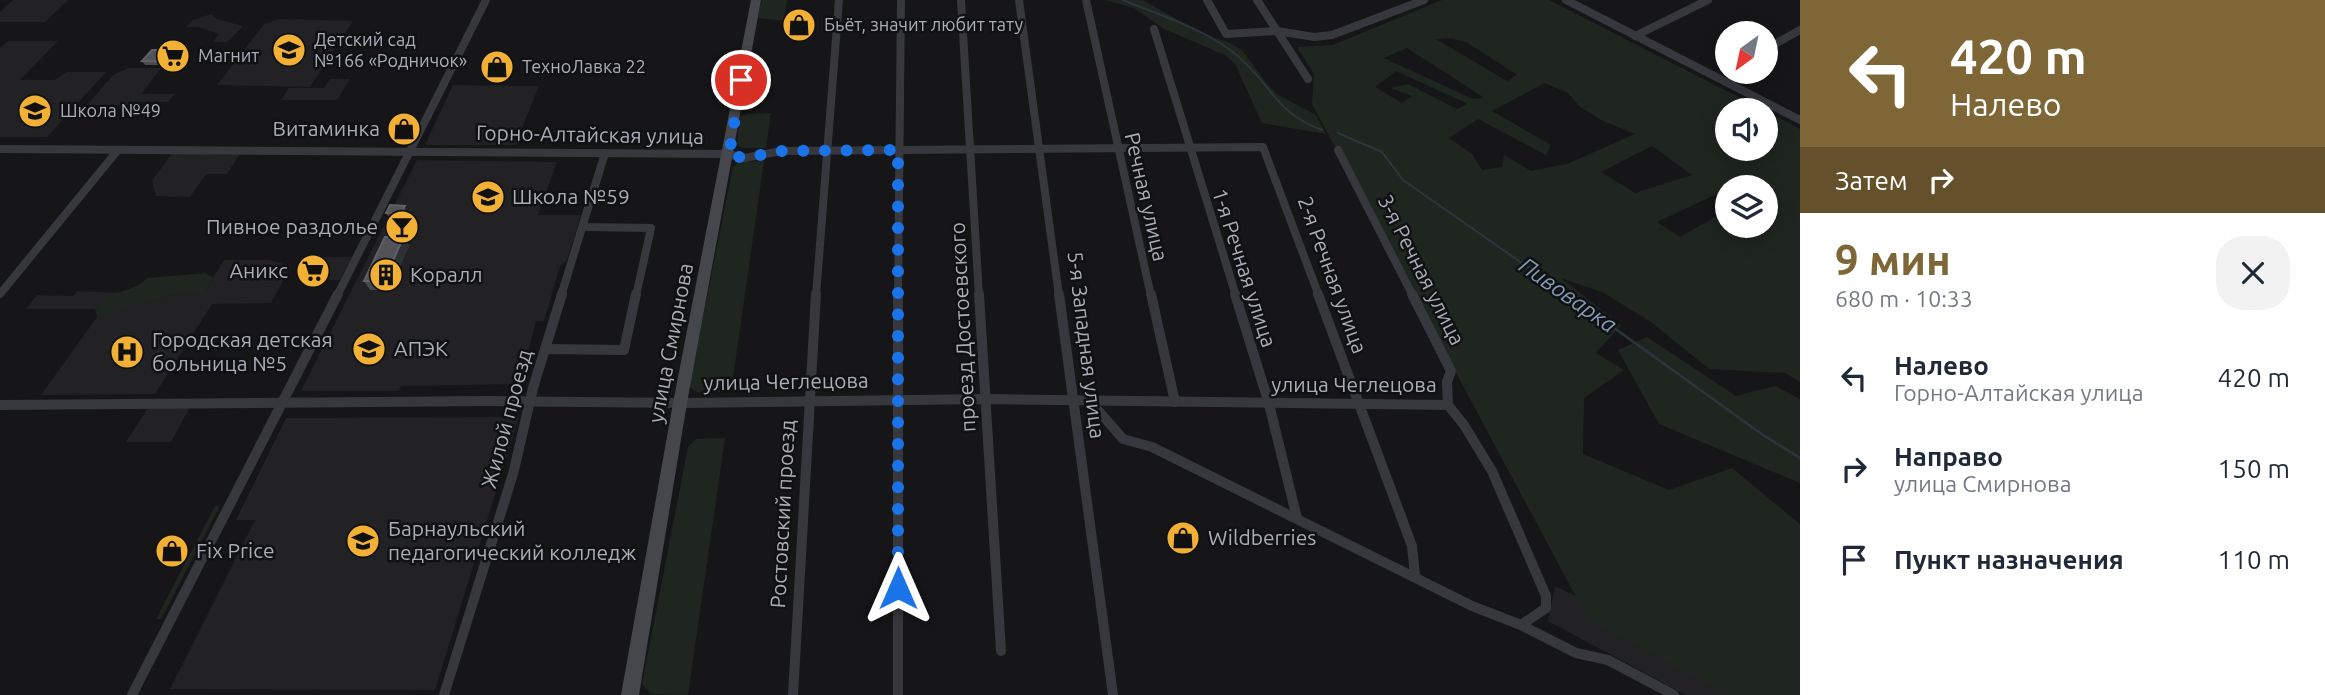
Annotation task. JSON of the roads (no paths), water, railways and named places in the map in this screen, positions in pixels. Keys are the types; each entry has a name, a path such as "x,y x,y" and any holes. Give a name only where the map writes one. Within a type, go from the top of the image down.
{"street":[{"path":"132,695 412,150 486,0"},
{"name":"улица Смирнова","path":"630,695 680,403 729,155 756,0"},
{"name":"Ростовский проезд","path":"793,695 808,400 839,0"},
{"path":"898,695 898,150 901,0"},
{"name":"проезд Достоевского","path":"961,0 1001,652"},
{"name":"5-я Западная улица","path":"1019,0 1113,695"},
{"name":"Речная улица","path":"1086,0 1117,150 1175,402"},
{"path":"1208,0 1222,31 1226,34 1278,31 1314,37 1345,32 1424,0"},
{"path":"1257,0 1308,79"},
{"path":"1566,0 1715,77"},
{"path":"1635,36 1708,0"},
{"name":"1-я Речная улица","path":"1154,29 1188,148 1269,404 1297,518"},
{"path":"1778,42 1800,30"},
{"path":"1729,84 1796,118 1800,111"},
{"name":"Горно-Алтайская улица","path":"0,149 412,150 729,155 744,158 782,151 1263,147"},
{"name":"2-я Речная улица","path":"1263,147 1412,546 1415,576"},
{"path":"0,294 118,150"},
{"name":"3-я Речная улица","path":"1338,150 1451,371 1447,382 1448,405"},
{"name":"Жилой проезд","path":"444,695 513,474 530,401 605,153"},
{"path":"545,349 624,351 651,228 583,227"},
{"name":"улица Чеглецова","path":"0,405 530,401 680,403 985,399 1448,405"},
{"path":"1089,400 1123,439 1152,447 1472,606 1521,625 1576,653 1608,660 1674,695"},
{"path":"1448,405 1495,479 1546,596 1546,608 1521,625"}],"waterway":[{"name":"Пивоварка","path":"1123,0 1183,24 1226,47 1250,68 1294,116 1322,130"},
{"name":"Пивоварка","path":"1338,133 1382,152 1403,180 1569,296"},
{"name":"Пивоварка","path":"1567,294 1763,435 1800,458"}],"place":[{"name":"Бьёт, значит любит тату","path":"799,25"},
{"name":"Детский сад №166 «Родничок»","path":"289,50"},
{"name":"Магнит","path":"173,56"},
{"name":"ТехноЛавка 22","path":"497,67"},
{"name":"Школа №49","path":"35,111"},
{"name":"Витаминка","path":"404,129"},
{"name":"Школа №59","path":"488,197"},
{"name":"Пивное раздолье","path":"402,227"},
{"name":"Аникс","path":"313,271"},
{"name":"Коралл","path":"386,275"},
{"name":"АПЭК","path":"369,349"},
{"name":"Городская детская больница №5","path":"127,352"},
{"name":"Wildberries","path":"1183,538"},
{"name":"Барнаульский педагогический колледж","path":"363,541"},
{"name":"Fix Price","path":"172,551"}]}
